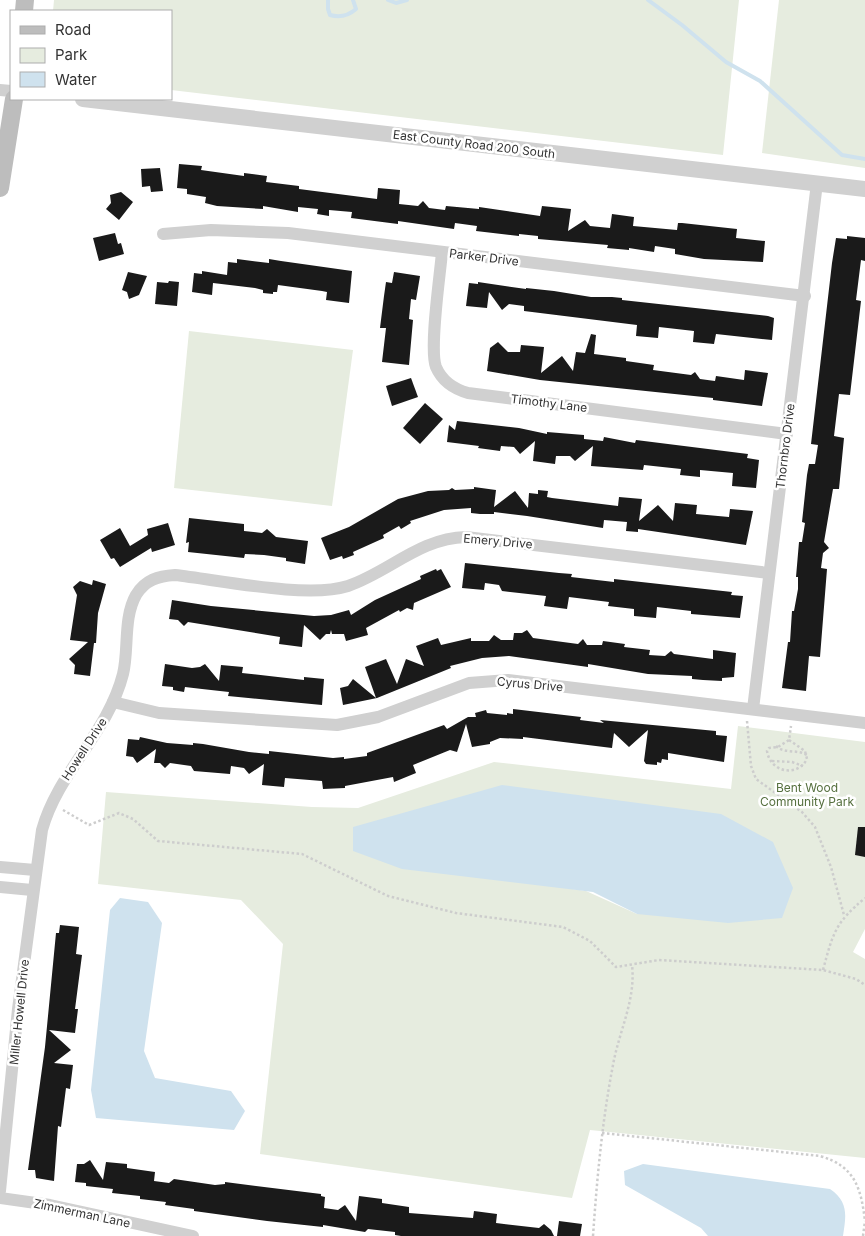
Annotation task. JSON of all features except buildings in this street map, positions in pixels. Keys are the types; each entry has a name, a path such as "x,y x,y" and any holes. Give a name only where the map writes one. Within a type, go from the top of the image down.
{"main road":[{"path":"0,188 14,100"}],"street":[{"name":"East County Road 200 South","path":"92,100 865,189"},
{"name":"Thornbro Drive","path":"750,709 805,296 817,183"},
{"name":"Parker Drive","path":"163,234 211,230 288,233 805,296"},
{"name":"Timothy Lane","path":"442,252 434,356 441,376 457,390 468,393 787,434"},
{"name":"Emery Drive","path":"148,582 163,576 175,575 297,590 336,589 359,582 419,549 443,540 466,537 769,573"},
{"name":"Howell Drive","path":"30,921 35,870 42,830 50,804 98,732 113,702 123,674 133,603 141,588 148,582"},
{"name":"Cyrus Drive","path":"113,702 159,713 337,725 378,717 463,685 502,680 865,723"},
{"path":"0,867 35,870"},
{"path":"0,887 32,890"},
{"name":"Miller Howell Drive","path":"0,1191 30,921"},
{"name":"Zimmerman Lane","path":"0,1198 50,1205 193,1236"}],"path":[{"path":"750,709 746,725 750,758 756,779 802,812 815,828 831,867 844,915"},
{"path":"789,740 792,714"},
{"path":"789,740 769,748 767,751 771,761 781,770 787,772 802,766 807,754"},
{"path":"789,740 807,754"},
{"path":"776,746 782,751 800,751 807,754"},
{"path":"771,761 792,762 802,766"},
{"path":"50,804 89,825 119,813 133,819 158,841 302,854 388,896 456,913 564,927 590,941 616,968 659,960 824,970 856,979 865,985"},
{"path":"824,970 832,939 844,915 865,898"},
{"path":"593,1236 602,1133 613,1064 626,1019 634,981 632,965"},
{"path":"602,1133 820,1156 834,1160 853,1176 862,1196 865,1221 863,1236"}],"green space":[{"path":"54,0 739,0 723,155 172,90 172,10 53,10"},
{"path":"779,0 865,0 865,168 762,153"},
{"path":"189,331 353,350 332,506 174,488"},
{"name":"Bent Wood Community Park","path":"738,726 865,742 865,929 853,952 865,959 865,1158 590,1130 572,1198 260,1154 283,944 241,900 98,884 106,792 312,807 358,808 494,762 731,789","holes":["546,885 793,888 637,914 586,891"]}],"water":[{"path":"502,785 721,814 773,842 793,888 782,918 728,923 637,914 593,892 402,869 353,851 353,827"},
{"path":"120,898 148,902 162,923 144,1051 155,1078 231,1091 245,1111 234,1130 96,1118 91,1090 110,910"},
{"path":"643,1164 830,1189 840,1199 845,1210 843,1236 708,1236 701,1228 625,1185 624,1171"}],"waterway":[{"path":"328,0 330,15 337,16 347,15 356,9 353,0"},
{"path":"388,0 396,3 407,0"},
{"path":"648,0 682,25 726,62 760,81 842,155 865,159"}]}
